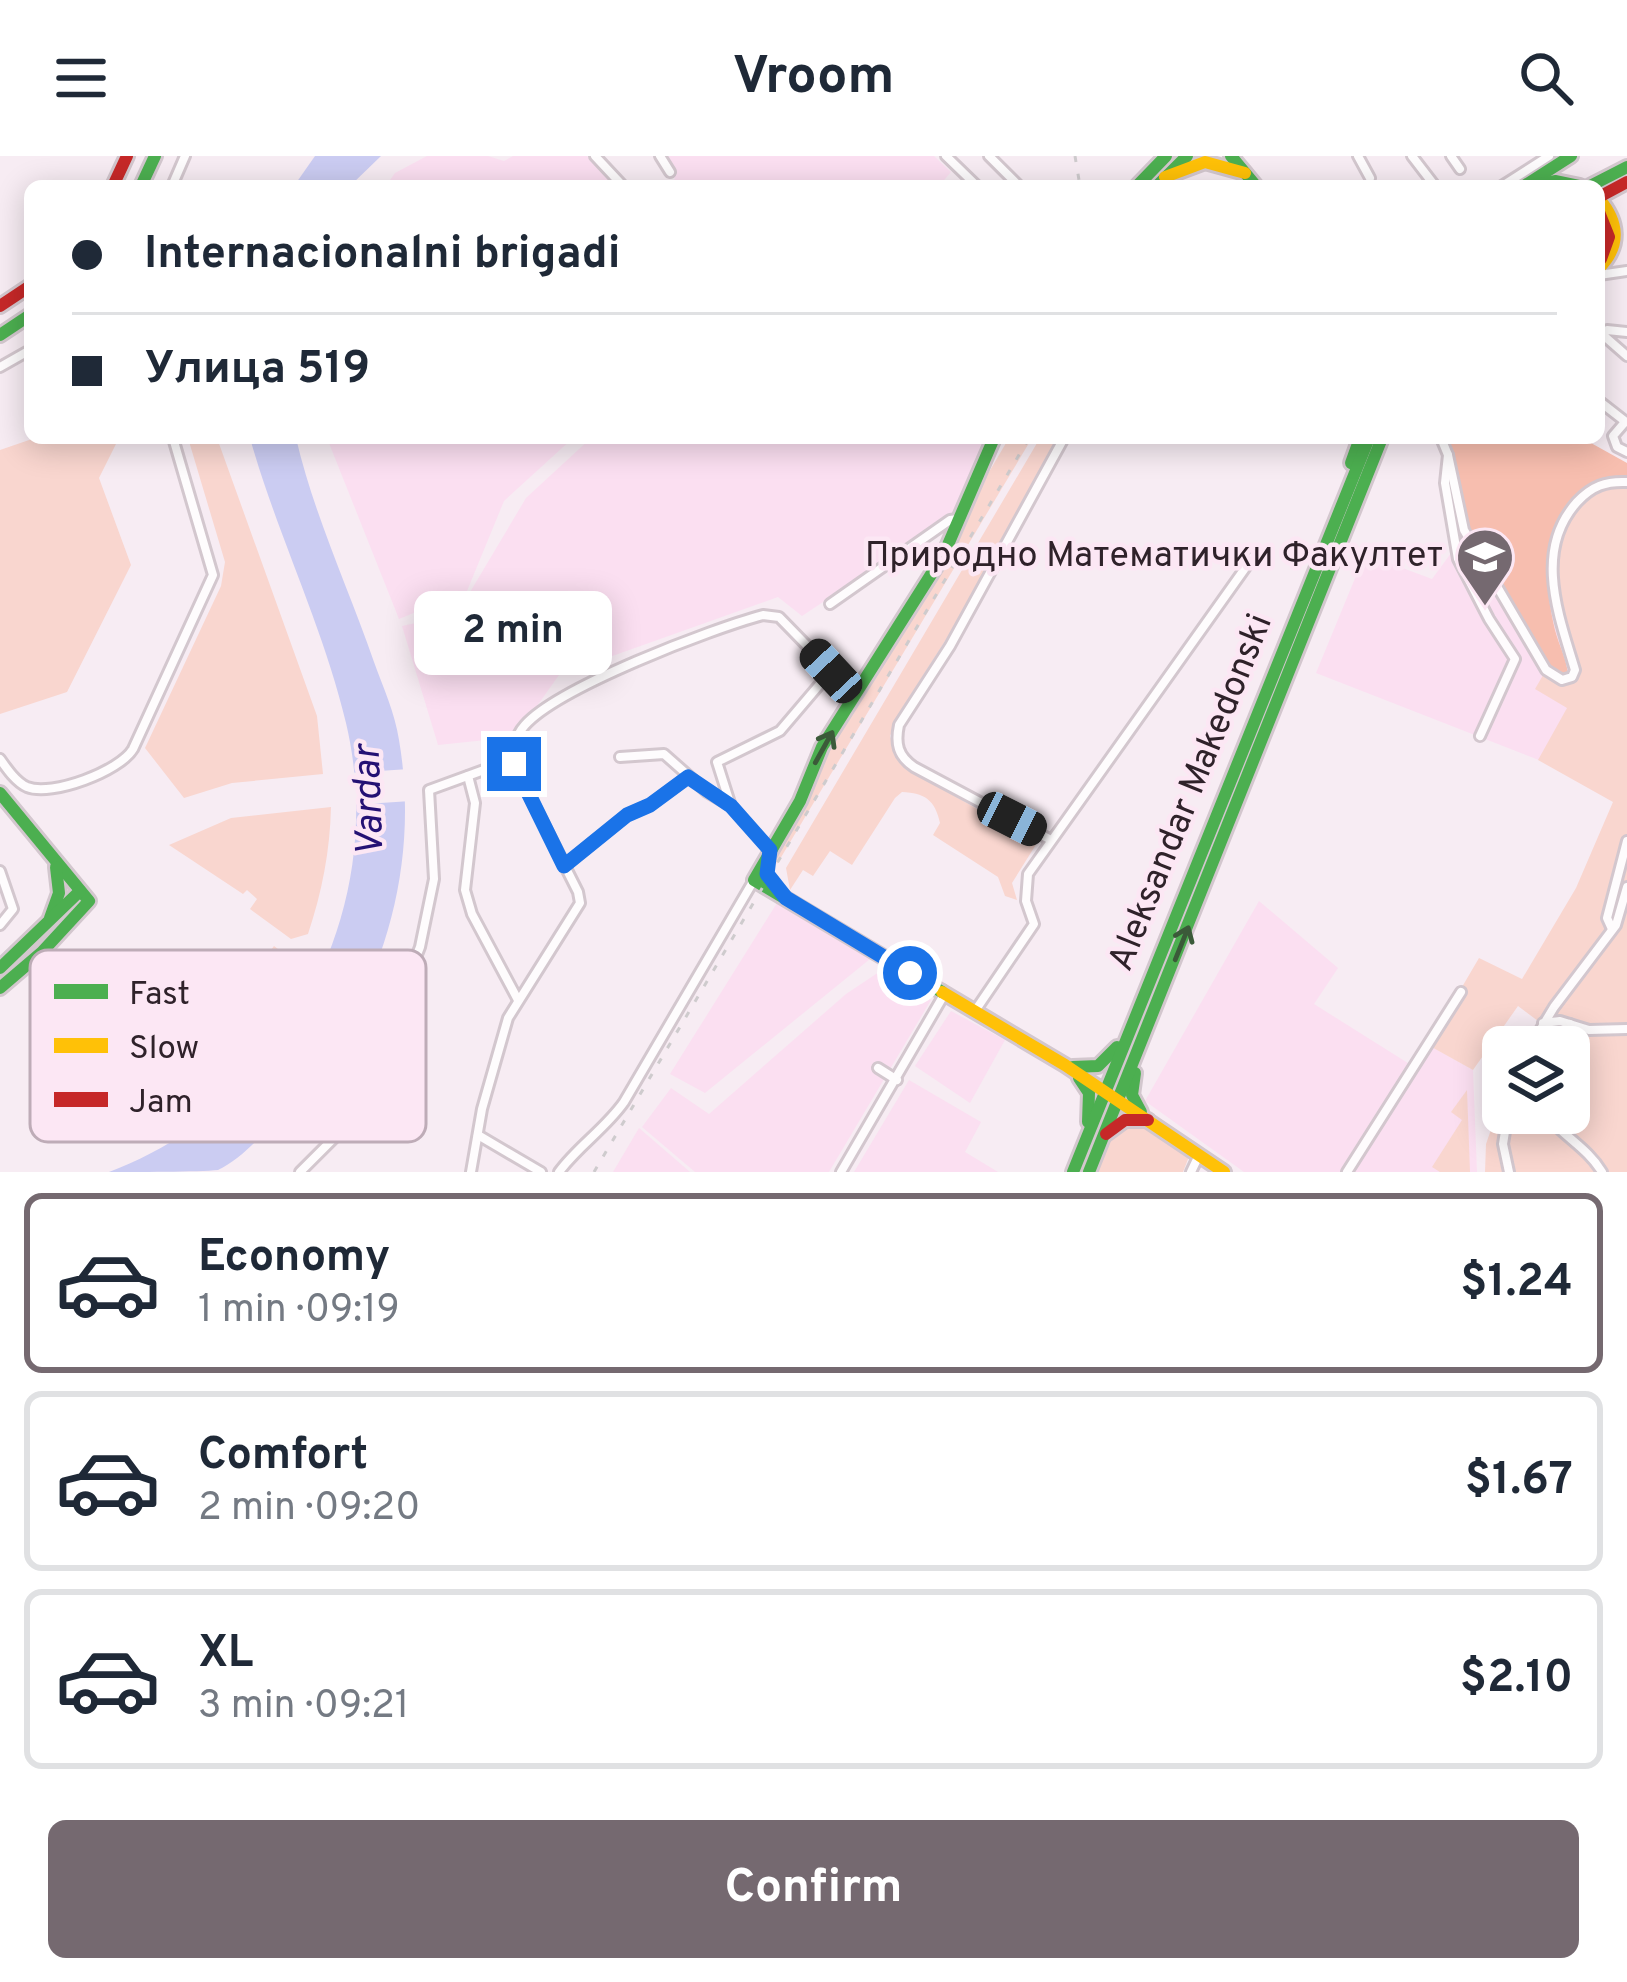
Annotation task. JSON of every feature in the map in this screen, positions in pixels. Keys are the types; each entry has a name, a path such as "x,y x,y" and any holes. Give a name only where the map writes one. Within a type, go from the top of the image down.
{"street":[{"path":"660,156 670,172"},
{"path":"946,156 971,180"},
{"path":"989,156 1013,180"},
{"path":"1143,180 1166,156"},
{"path":"1163,180 1186,156"},
{"path":"1358,156 1370,178"},
{"path":"1415,160 1428,156"},
{"path":"1451,156 1460,169"},
{"path":"1513,180 1552,159 1571,156"},
{"path":"598,157 618,180"},
{"path":"1164,180 1186,165 1208,160 1239,163"},
{"path":"1605,202 1617,232 1613,253 1605,262"},
{"path":"1626,423 1613,436 1617,447 1627,452"},
{"path":"1,764 29,788 61,787 123,763 138,741 213,574 175,444"},
{"path":"559,1172 624,1102 766,869 770,850 800,801 822,747 944,554 991,444"},
{"path":"1051,839 914,767 899,753 897,737 899,725 934,674 1061,444"},
{"name":"Aleksandar Makedonski","path":"1073,1172 1244,742 1248,716 1312,555 1334,520 1363,444"},
{"name":"Aleksandar Makedonski","path":"1089,1172 1380,444"},
{"path":"1444,444 1457,509 1473,548 1546,670 1562,680 1572,677 1575,670 1555,596 1551,567 1555,539 1571,509 1589,491 1604,483 1627,482"},
{"path":"1448,454 1445,483 1458,559 1515,659 1480,736"},
{"path":"830,604 958,519"},
{"path":"975,1011 1034,924 1025,885 1051,839 1253,557"},
{"path":"471,1172 503,1029 578,910 579,895 514,759 515,741 533,718 657,653 763,615 779,617 856,696"},
{"path":"731,806 717,762 780,731 831,671"},
{"path":"620,757 664,754 731,806 770,850"},
{"path":"419,950 434,879 429,790 514,759"},
{"path":"469,776 475,802 465,890 472,914 518,1000"},
{"path":"564,866 627,815 650,805 688,777"},
{"path":"0,793 84,896"},
{"path":"1612,930 1607,918 1627,841"},
{"path":"42,931 59,893 54,862"},
{"path":"0,871 13,909 0,925"},
{"path":"760,878 1069,1068 1224,1172"},
{"path":"1542,1024 1612,930 1627,887"},
{"path":"0,968 84,896"},
{"path":"44,950 84,896"},
{"path":"0,988 30,962"},
{"path":"1347,1172 1461,992"},
{"path":"841,1172 945,994"},
{"path":"1069,1068 1100,1066 1133,1018"},
{"path":"1542,1024 1627,1029"},
{"path":"1138,1052 1131,1090 1147,1118"},
{"path":"878,1068 898,1080"},
{"path":"1069,1068 1089,1094 1086,1139"},
{"path":"1096,1153 1108,1131 1125,1120 1147,1118"},
{"path":"1505,1134 1509,1172"},
{"path":"1564,1134 1588,1150 1602,1172"},
{"path":"478,1135 541,1172"},
{"path":"299,1172 331,1142"},
{"path":"1191,1172 1199,1155"}],"shaded area":[{"path":"427,156 488,156 504,161 513,156 587,156 612,180 390,180"},
{"path":"662,156 934,156 951,172 944,180 675,179"},
{"path":"24,442 116,444 99,478 131,565 67,692 0,714 0,450"},
{"path":"190,444 219,444 317,716 323,774 232,783 184,798 145,748 221,586 225,562"},
{"path":"329,444 566,444 504,501 467,591 399,619"},
{"path":"584,444 983,444 954,515 802,616 778,597 559,675 515,737 438,745 402,626 457,614 526,498"},
{"path":"1005,444 1028,444 777,864 772,851 821,757"},
{"path":"1036,444 1056,444 890,736 898,760 916,774 1037,843 1012,883 1017,900 1005,896 998,877 933,835 940,823 935,809 917,794 902,792 895,798 852,865 830,851 813,876 803,870 790,890 786,868"},
{"path":"1445,444 1593,444 1627,463 1627,478 1603,481 1582,492 1554,534 1549,597 1568,675 1548,669 1472,541"},
{"name":"Природно Математички Факултет","path":"1627,466 1627,638 1549,764 1316,673 1365,554 1432,579 1507,477"},
{"path":"1604,484 1627,485 1627,1172 1485,1172 1489,1134 1590,1134 1590,1026 1536,1026 1538,1021 1518,1006 1504,1026 1482,1026 1482,1057 1473,1070 1428,1045 1479,958 1522,979 1576,888 1613,802 1538,760 1567,708 1535,689 1546,670 1562,680 1575,674 1554,567 1556,545 1574,508"},
{"path":"331,807 327,855 313,918 308,934 291,939 250,909 257,899 247,890 243,894 169,845 231,818"},
{"path":"1259,901 1338,968 1314,1004 1411,1065 1342,1172 1244,1172 1145,1101"},
{"path":"777,903 870,959 705,1093 670,1074"},
{"path":"882,970 931,1000 829,1172 695,1172 642,1127 671,1088 709,1114 846,994"},
{"path":"951,1011 1005,1040 970,1103 915,1066"},
{"path":"1430,1046 1473,1070 1477,1172 1350,1172"},
{"path":"909,1080 981,1122 965,1152 998,1172 854,1172"},
{"path":"1467,1090 1470,1172 1440,1172 1432,1167 1462,1120 1451,1112"},
{"path":"1126,1123 1144,1124 1190,1154 1183,1172 1095,1172 1109,1136"},
{"path":"639,1128 690,1172 613,1172"}],"water":[{"path":"315,156 381,156 356,180 298,180"},
{"name":"Vardar","path":"252,444 297,444 399,740 404,840 398,890 381,950 329,950 353,862 356,793 346,723 325,651"},
{"path":"170,1142 255,1142 218,1170 109,1172"}],"pier":[{"path":"409,769 411,801 350,805 349,773"}],"railway":[{"path":"1075,156 1079,180"},
{"path":"594,1172 1025,444"}],"traffic: fast":[{"path":"144,180 155,156"},
{"path":"1143,180 1166,156"},
{"path":"1163,180 1187,156"},
{"path":"1231,156 1251,180"},
{"path":"1533,180 1571,156"},
{"path":"1602,180 1627,167"},
{"path":"0,335 24,319"},
{"path":"942,992 754,880 800,801 822,747 944,554 991,444"},
{"path":"1351,463 1358,444"},
{"path":"1073,1172 1367,444"},
{"path":"1089,1172 1380,444"},
{"path":"0,793 89,901 44,950"},
{"path":"50,918 59,893 56,867"},
{"path":"0,968 80,891"},
{"path":"0,988 30,962"},
{"path":"1073,1067 1098,1066 1117,1047"},
{"path":"1135,1073 1132,1095 1141,1112"},
{"path":"1079,1078 1089,1093 1088,1122"}],"traffic: slow":[{"path":"1165,177 1205,162 1245,173"},
{"path":"1605,208 1615,234 1605,261"},
{"path":"942,992 1065,1065 1224,1172"}],"traffic: jam":[{"path":"116,180 127,156"},
{"path":"1605,194 1627,182"},
{"path":"1605,227 1609,237 1605,248"},
{"path":"0,306 24,290"},
{"path":"1106,1134 1125,1120 1148,1120"}],"place":[{"name":"Природно Математички Факултет","path":"1485,608"}],"route":[{"path":"514,764 564,866 627,815 650,805 688,777 731,806 770,850 767,874 786,898 910,973"}]}
